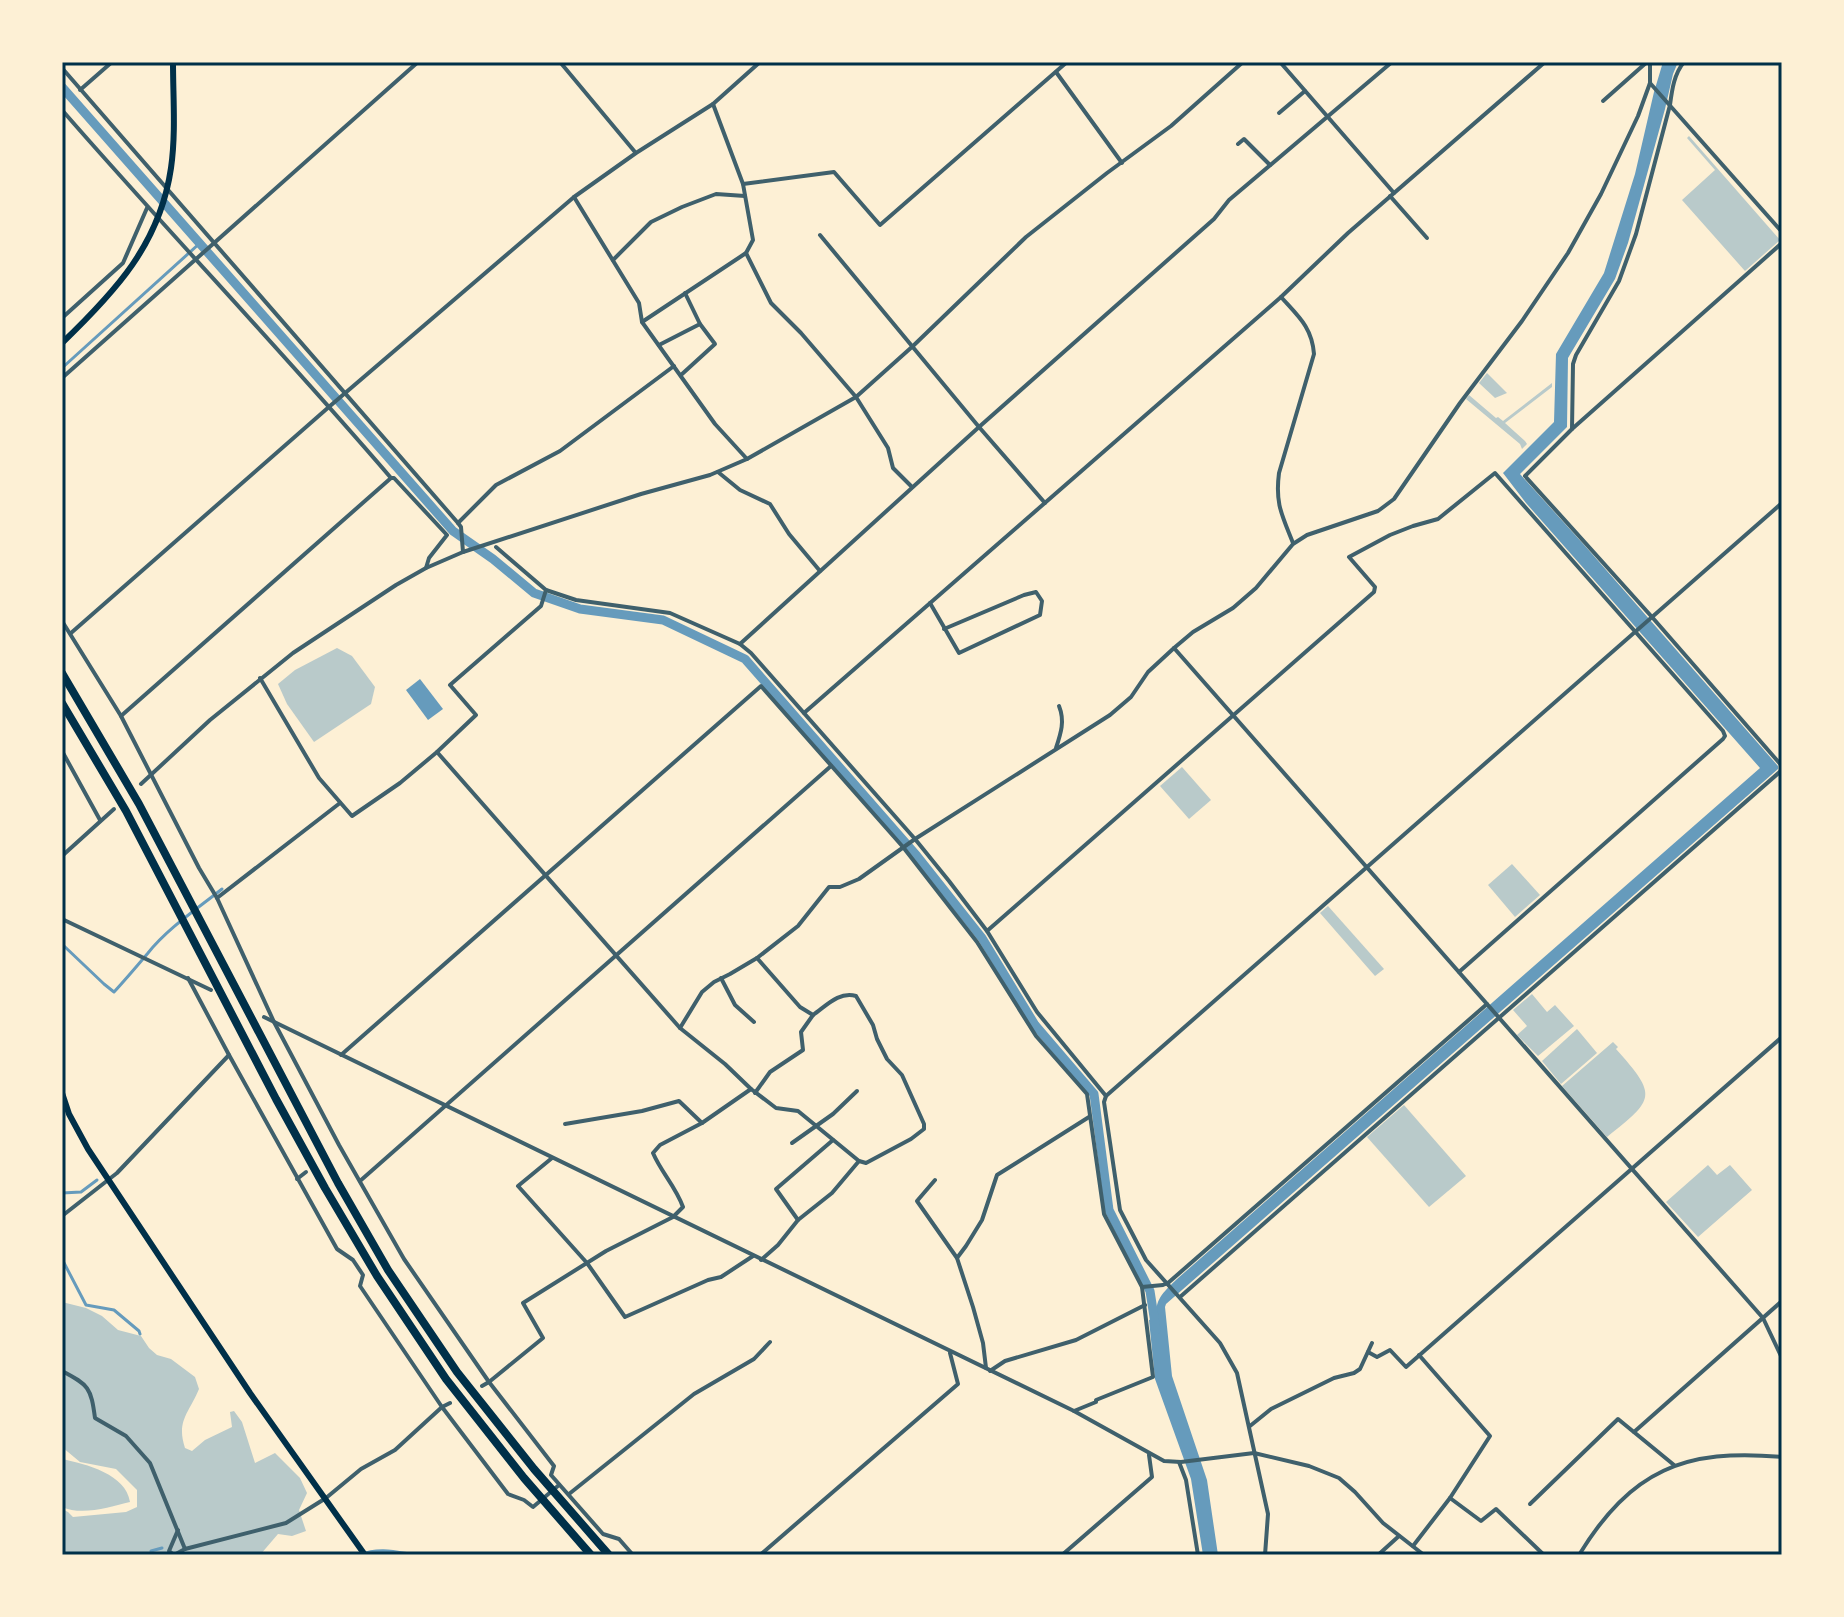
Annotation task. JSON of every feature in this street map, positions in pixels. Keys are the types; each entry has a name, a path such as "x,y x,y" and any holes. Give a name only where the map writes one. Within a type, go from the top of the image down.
{"highway":[{"path":"62,673 139,804 338,1183 388,1270 457,1372 534,1469 606,1552"},
{"path":"62,703 126,811 325,1188 377,1276 446,1379 524,1478 591,1555"}],"main road":[{"path":"62,343 124,277 158,219 167,188 173,144 173,62"},
{"path":"62,1093 69,1114 88,1149 250,1393 365,1555"}],"street":[{"path":"80,90 112,62"},
{"path":"62,378 418,62"},
{"path":"560,62 636,153"},
{"path":"71,633 574,197 713,104 760,62"},
{"path":"743,184 834,172 880,225 1067,62"},
{"path":"141,784 260,678 293,653 426,568 463,552 718,471 747,459 856,397 1026,237 1171,126 1243,62"},
{"path":"1280,62 1427,238"},
{"path":"740,644 1214,219 1229,200 1392,62"},
{"path":"804,713 1545,62"},
{"path":"680,1028 702,992 757,958 798,926 829,887 840,887 859,879 915,839 1110,715 1131,697 1148,672 1174,648 1193,632 1233,608 1256,588 1293,544 1307,535 1378,511 1394,499 1568,253 1601,194 1652,85 1649,62"},
{"path":"1603,101 1649,62"},
{"path":"1572,429 1573,364 1619,281 1636,234 1673,88 1684,62"},
{"path":"62,68 458,523 463,552"},
{"path":"1056,72 1122,163"},
{"path":"1652,85 1782,232"},
{"path":"1279,113 1305,91"},
{"path":"642,322 746,253 753,240 743,184 713,104"},
{"path":"62,110 147,208 330,406 391,478 447,535 429,558 426,568"},
{"path":"1238,144 1244,139 1270,165"},
{"path":"613,261 651,222 716,194 745,196"},
{"path":"574,197 639,303 642,322 715,424 747,459"},
{"path":"62,318 123,263 147,208"},
{"path":"820,235 1045,503"},
{"path":"1180,1297 1782,768 1525,476 1572,429 1782,243"},
{"path":"746,253 771,303 856,397 888,448 893,468 912,487"},
{"path":"681,375 715,344 700,324 685,293"},
{"path":"1281,297 1307,327 1313,339 1314,354 1279,473 1276,498 1293,544"},
{"path":"659,345 700,324"},
{"path":"458,523 496,485 560,451 674,366"},
{"path":"718,471 740,490 770,504 789,534 820,571"},
{"path":"987,931 1374,592 1375,587 1349,557 1390,535 1444,515 1495,473 1725,736 1459,972"},
{"path":"121,716 391,478"},
{"path":"1265,1555 1268,1514 1237,1373 1220,1343 1146,1260 1120,1210 1104,1102 1106,1096 1782,503"},
{"path":"496,547 546,591 576,600 670,613 740,644 751,653 915,839 987,931 1037,1012 1106,1096"},
{"path":"260,678 319,778 352,816 400,783 476,715 450,685 541,606 546,591"},
{"path":"930,603 944,629 959,653 1040,615 1042,601 1036,592 1024,595 944,629"},
{"path":"62,621 121,716 217,898 336,1147 360,1181 404,1259 489,1382 554,1466 551,1475 603,1534 619,1539 633,1555"},
{"path":"1174,648 1763,1318 1782,1358"},
{"path":"341,1055 761,686 903,847 977,942 1036,1036 1087,1094 1104,1214 1142,1287 1153,1377 1074,1411"},
{"path":"1055,750 1062,732 1063,716 1059,706"},
{"path":"62,751 100,820"},
{"path":"437,752 680,1028 753,1091 776,1108 798,1111 859,1161 866,1163 911,1139 924,1129 924,1124 902,1075 887,1059 873,1025 856,996 851,993 842,995 813,1015 801,1032 803,1050 770,1072 753,1091 660,1145 653,1153 683,1207 673,1217 587,1263 523,1303 543,1338 482,1386"},
{"path":"360,1181 831,766"},
{"path":"217,898 340,803"},
{"path":"62,856 114,809"},
{"path":"62,919 211,990"},
{"path":"757,958 800,1007 813,1015"},
{"path":"188,978 337,1249 353,1260 363,1275 360,1286 442,1407 508,1494 533,1507 559,1485"},
{"path":"721,978 735,1005 754,1022"},
{"path":"1142,1287 1168,1283 1487,1004"},
{"path":"264,1017 1074,1411 1149,1455 1164,1461 1180,1462 1254,1453 1309,1466 1339,1478 1383,1523 1424,1555"},
{"path":"1368,1352 1377,1357 1390,1350 1406,1367 1782,1037"},
{"path":"62,1216 109,1180 229,1055"},
{"path":"792,1143 843,1106 857,1091"},
{"path":"565,1124 642,1111 679,1101 702,1123"},
{"path":"62,1109 69,1114"},
{"path":"957,1258 982,1220 997,1175 1090,1117"},
{"path":"798,1220 776,1189 833,1140"},
{"path":"552,1158 518,1186 587,1263 625,1317 721,1277 753,1256"},
{"path":"761,1260 798,1220 832,1193 859,1161"},
{"path":"297,1179 306,1172"},
{"path":"935,1180 917,1201 957,1258 980,1331 988,1370"},
{"path":"1634,1432 1782,1301"},
{"path":"988,1370 1005,1361 1076,1340 1145,1305"},
{"path":"569,1494 694,1394 754,1359 770,1342"},
{"path":"1250,1426 1271,1409 1334,1378 1360,1369 1372,1343"},
{"path":"760,1555 958,1384 949,1352"},
{"path":"1413,1546 1450,1498 1490,1436 1419,1355"},
{"path":"62,1371 84,1382 93,1398 95,1418 126,1436 150,1463 185,1549"},
{"path":"178,1530 169,1551 174,1555 185,1549 286,1523 326,1498 361,1469 395,1450 450,1403"},
{"path":"1530,1504 1618,1419 1674,1465"},
{"path":"1062,1555 1152,1477 1149,1455"},
{"path":"1579,1555 1592,1534 1623,1499 1645,1481 1674,1465 1720,1455 1782,1457"},
{"path":"1180,1462 1186,1480 1198,1555"},
{"path":"1450,1498 1481,1521 1496,1509 1544,1555"},
{"path":"1378,1555 1399,1536"}],"shaded area":[{"path":"1689,136 1780,240 1745,271 1682,200 1715,170 1687,138"},
{"path":"1487,373 1507,393 1495,398 1479,383"},
{"path":"1552,383 1552,387 1505,423 1527,444 1522,449 1466,399 1469,395 1503,421"},
{"path":"337,648 352,656 375,687 371,704 314,742 287,704 278,684 295,670"},
{"path":"1182,767 1211,800 1189,819 1160,786"},
{"path":"1512,864 1540,895 1515,917 1488,885"},
{"path":"1328,906 1384,969 1375,976 1320,913"},
{"path":"1532,994 1547,1012 1555,1005 1574,1026 1538,1056 1517,1035 1527,1026 1513,1010"},
{"path":"1577,1029 1597,1053 1561,1084 1542,1061"},
{"path":"1613,1042 1639,1077 1645,1096 1635,1114 1607,1137 1562,1086"},
{"path":"1404,1105 1466,1176 1429,1207 1367,1137"},
{"path":"1708,1165 1717,1175 1730,1165 1752,1190 1698,1237 1666,1202"},
{"path":"62,1302 86,1308 102,1316 118,1330 141,1336 157,1355 171,1359 195,1377 199,1389 183,1424 185,1448 192,1451 205,1440 232,1427 230,1412 234,1411 242,1422 255,1463 275,1453 300,1478 307,1493 299,1510 306,1531 292,1536 278,1534 260,1555 62,1555 62,1509 73,1517 126,1512 137,1507 137,1490 116,1469 80,1462 62,1447"},
{"path":"62,1459 93,1467 113,1477 127,1492 130,1502 87,1511 62,1507"}],"water":[{"path":"1663,62 1678,62 1628,243 1615,279 1568,358 1567,427 1520,474 1778,769 1166,1304 1172,1376 1207,1480 1218,1555 1203,1555 1191,1479 1155,1379 1149,1320 1156,1318 1161,1296 1760,768 1503,473 1554,422 1556,354 1604,273 1635,174"},
{"path":"420,679 443,709 428,720 406,690"}],"waterway":[{"path":"62,87 453,531 534,593 580,609 663,620 745,659 917,856 982,938 1035,1025 1094,1094 1109,1210 1150,1291 1156,1330"},
{"path":"62,368 200,243"},
{"path":"62,947 114,992 164,935 222,889"},
{"path":"62,1193 81,1192 97,1180"},
{"path":"62,1259 86,1305 114,1310 140,1334"},
{"path":"151,1551 162,1548"},
{"path":"360,1555 381,1551 415,1555"}]}
